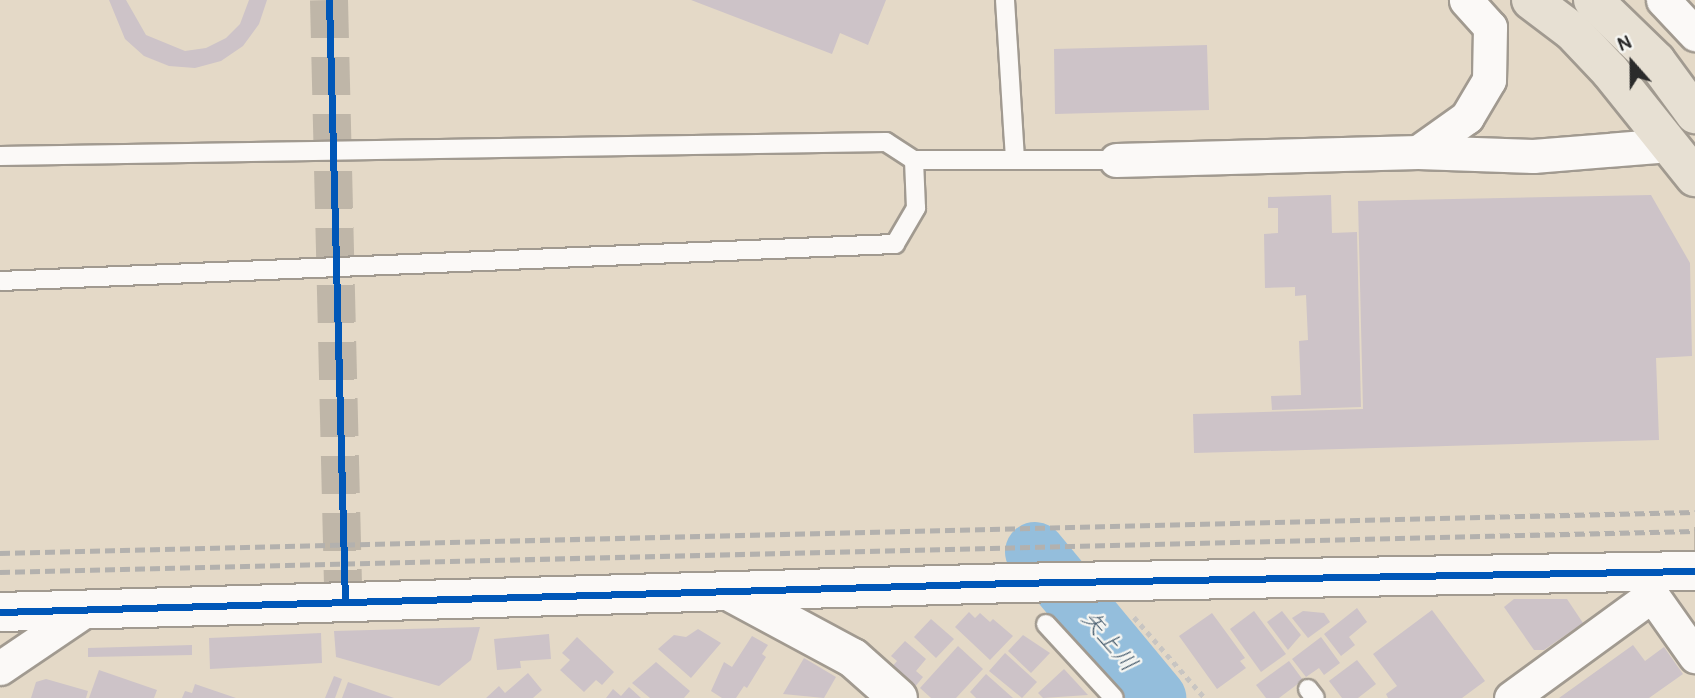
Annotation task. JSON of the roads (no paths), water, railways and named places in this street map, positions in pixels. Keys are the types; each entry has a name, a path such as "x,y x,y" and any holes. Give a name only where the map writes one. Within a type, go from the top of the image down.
{"main road":[{"path":"1531,0 1582,41 1695,177"},
{"path":"1593,0 1656,61 1695,114"}],"street":[{"path":"1419,152 1467,117 1489,80 1490,27 1466,0"},
{"path":"1663,0 1695,34"},
{"path":"1116,160 1419,152 1533,156 1671,145"},
{"path":"1511,698 1694,547"},
{"path":"0,612 344,594 733,593 1097,582 1652,584 1695,571"},
{"path":"1652,584 1695,656"},
{"path":"733,593 853,658 898,698"},
{"path":"0,668 87,609"}],"lane":[{"path":"1005,0 1015,158"},
{"path":"0,156 886,142 914,160 1116,160"},
{"path":"0,281 895,244 916,208 914,160"},
{"path":"1046,624 1114,698"}],"waterway":[{"name":"矢上川","path":"1035,552 1156,698"}],"tunnel":[{"path":"329,0 343,585"}],"railway":[{"path":"0,553 1695,512"},
{"path":"0,572 1695,531"}]}
